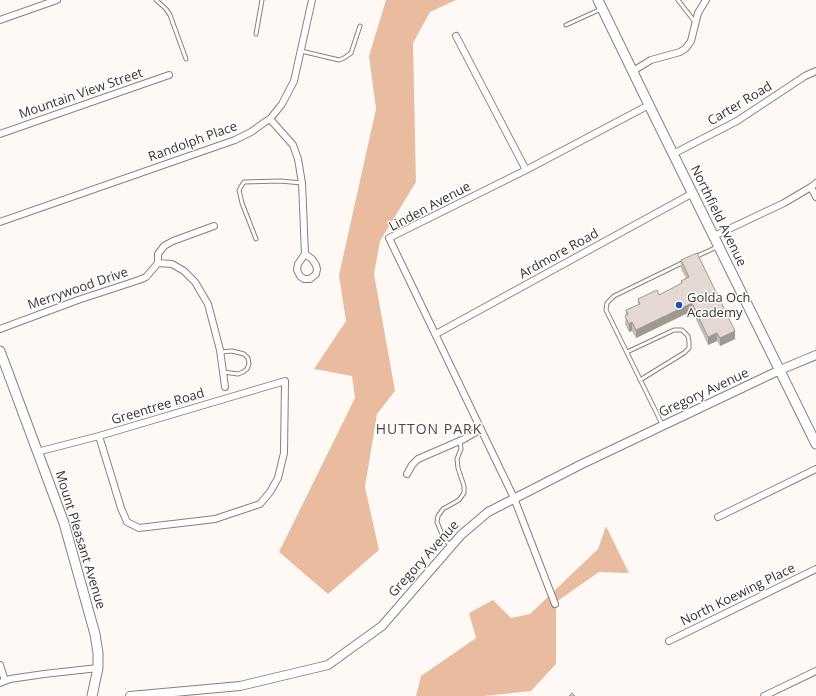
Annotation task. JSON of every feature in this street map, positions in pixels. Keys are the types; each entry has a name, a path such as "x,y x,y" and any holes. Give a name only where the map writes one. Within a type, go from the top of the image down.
{"main road":[{"name":"Northfield Avenue","path":"598,0 816,444"},
{"name":"Mount Pleasant Avenue","path":"0,351 64,523 95,634 98,653 98,668 92,696"},
{"name":"Gregory Avenue","path":"130,696 240,686 328,665 382,626 461,534 488,512 582,464 780,370 816,355"}],"street":[{"path":"0,19 56,0"},
{"name":"Randolph Place","path":"0,222 228,142 251,132 270,119 282,104 294,81 312,0"},
{"path":"633,71 651,60 680,52 686,48 691,42 698,13 706,0"},
{"path":"456,36 526,170"},
{"name":"Carter Road","path":"673,154 736,121 816,71"},
{"name":"Mountain View Street","path":"0,134 169,75"},
{"name":"Linden Avenue","path":"555,604 514,498 389,238 526,170 649,105"},
{"path":"270,119 292,145 298,159 302,183 305,254"},
{"path":"714,236 784,203 814,185 816,198"},
{"name":"Ardmore Road","path":"436,334 693,193"},
{"name":"Merrywood Drive","path":"0,329 146,277 158,263 158,254 164,246 214,226"},
{"path":"158,263 172,264 184,271 195,282 208,304 220,352 225,388"},
{"name":"Greentree Road","path":"38,452 99,436 285,381 284,453 278,478 270,492 260,504 215,519 139,528 127,522 121,508 99,436"},
{"path":"407,474 412,465 418,459 460,441 482,429"},
{"path":"718,517 816,469"},
{"name":"North Koewing Place","path":"669,641 816,569"},
{"path":"0,665 3,682 44,674 98,668"},
{"path":"764,696 816,671"}],"lane":[{"path":"156,0 170,15 186,59"},
{"path":"256,34 262,0"},
{"path":"678,0 695,22"},
{"path":"566,25 603,9"},
{"path":"301,51 339,60 344,58 351,53 360,26"},
{"path":"256,239 242,203 239,190 244,182 280,181 302,183"},
{"path":"663,426 606,310 607,303 614,296 718,246"},
{"path":"627,352 674,330 682,330 688,336 690,342 689,348 684,353 640,380"},
{"path":"220,352 232,351 244,354 248,358 249,364 247,369 238,374 223,372"},
{"path":"451,546 444,539 437,522 438,516 443,509 459,500 464,492 464,486 458,468 457,459 461,449 460,441"}],"shaded area":[{"path":"386,0 456,0 430,12 413,43 416,182 380,241 374,274 395,391 377,414 365,487 379,550 328,594 279,552 355,398 352,376 314,369 346,321 339,275 376,109 369,56"},
{"path":"606,526 629,573 599,572 556,602 556,664 531,691 485,696 416,696 421,676 476,638 469,613 493,600 511,618 530,614 598,549"}],"building":[{"name":"Golda Och Academy","path":"697,253 735,331 720,338 717,333 708,337 692,303 636,330 632,322 629,324 625,316 628,314 626,310 640,304 638,299 657,290 659,295 682,283 681,281 689,277 681,260"}],"place":[{"name":"Golda Och Academy","path":"679,305"}],"district":[{"name":"HUTTON PARK","path":"429,430"}]}
